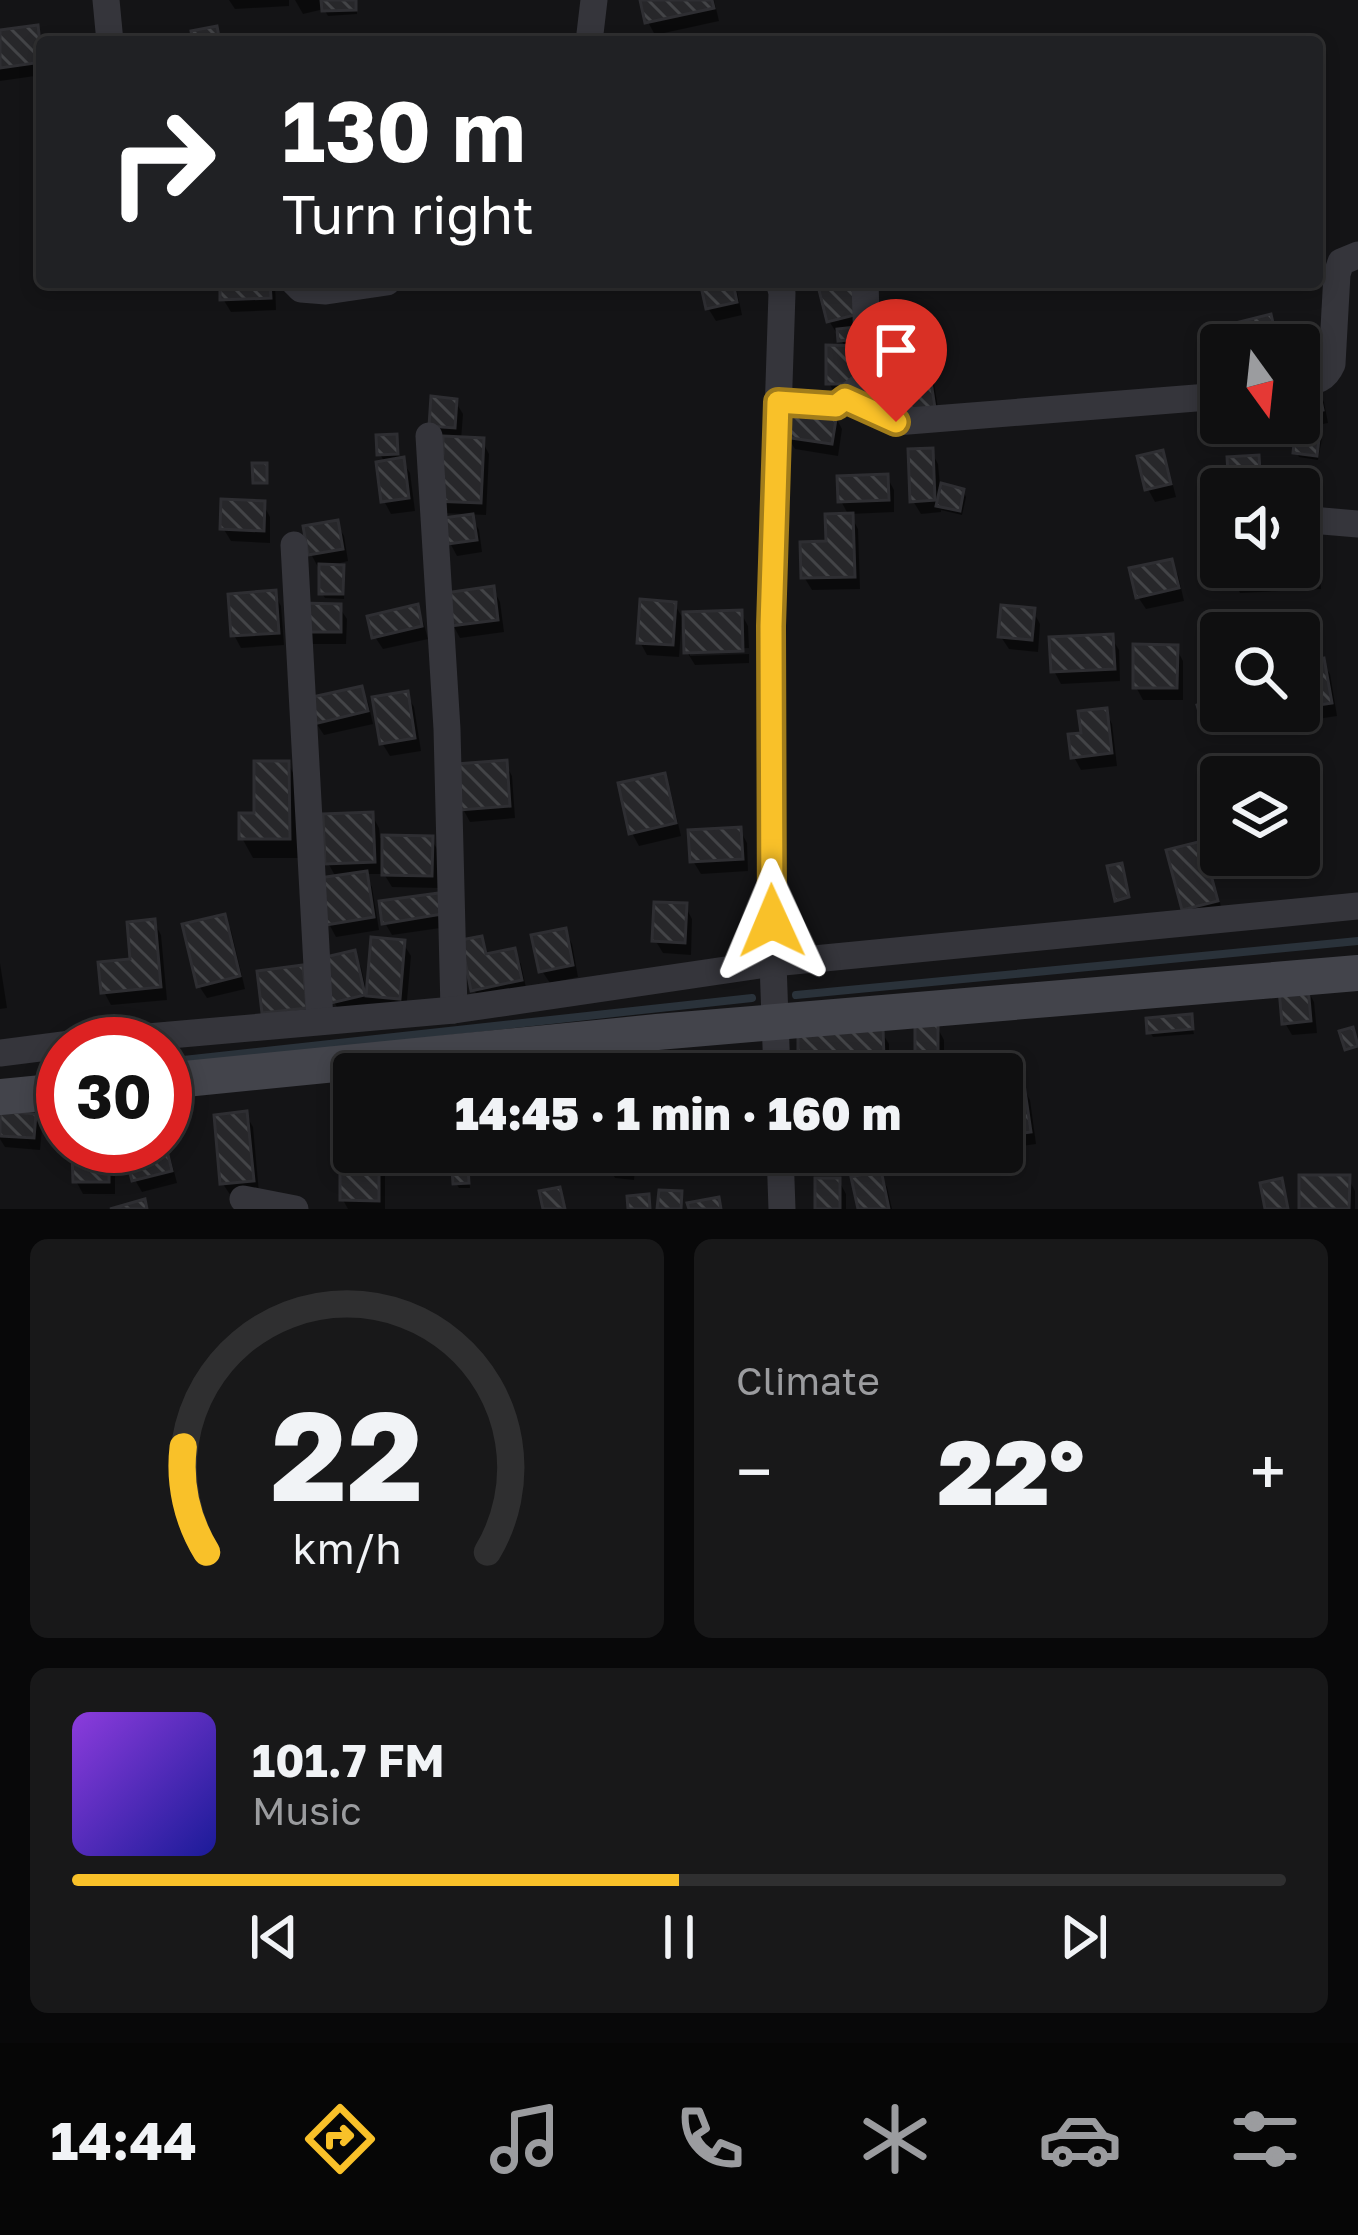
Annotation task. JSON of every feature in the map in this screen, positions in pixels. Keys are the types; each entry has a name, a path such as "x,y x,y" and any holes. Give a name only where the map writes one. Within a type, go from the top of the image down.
{"street":[{"path":"106,0 109,36"},
{"path":"590,36 594,0"},
{"path":"1320,379 1332,364 1337,274 1341,262 1358,255"},
{"path":"300,288 346,288"},
{"path":"777,1053 771,626 781,288"},
{"path":"778,402 836,406 868,381 866,288"},
{"path":"845,399 896,422 1200,398"},
{"path":"429,436 447,729 454,1010"},
{"path":"1320,521 1358,524"},
{"path":"294,545 320,1021"},
{"path":"192,1033 454,1010 773,963 1358,906"},
{"path":"192,1078 634,1034 1358,973"},
{"path":"0,1053 36,1048"},
{"path":"0,1097 36,1094"},
{"path":"781,1173 782,1209"},
{"path":"243,1199 295,1209"}],"building":[{"path":"321,0 356,0 356,10 322,11"},
{"path":"640,0 712,0 714,8 645,23"},
{"path":"38,25 36,63 0,68 0,30"},
{"path":"217,26 219,36 192,36 191,31"},
{"path":"220,288 270,288 271,298 220,300"},
{"path":"701,288 734,288 737,302 706,309"},
{"path":"818,288 852,288 859,314 827,322"},
{"path":"1271,314 1273,324 1231,324"},
{"path":"857,327 858,339 838,341 837,329"},
{"path":"924,336 935,408 894,415 883,343"},
{"path":"826,345 864,346 863,384 826,384"},
{"path":"431,396 457,399 455,428 429,426"},
{"path":"789,406 837,413 832,444 784,437"},
{"path":"397,434 398,454 377,455 376,435"},
{"path":"443,436 484,438 481,503 433,501"},
{"path":"1294,444 1318,444 1317,456 1293,453"},
{"path":"933,448 935,500 910,502 908,449"},
{"path":"1163,450 1171,484 1145,490 1137,456"},
{"path":"1259,455 1260,468 1228,468 1227,457"},
{"path":"404,457 409,498 381,502 376,462"},
{"path":"252,463 267,463 267,483 253,483"},
{"path":"888,474 889,500 838,502 837,476"},
{"path":"941,483 964,489 960,511 936,506"},
{"path":"221,499 265,501 264,531 220,529"},
{"path":"853,513 855,577 801,578 800,542 826,541 825,514"},
{"path":"473,514 477,540 447,544 443,518"},
{"path":"338,520 343,549 308,555 303,526"},
{"path":"1172,559 1179,588 1136,598 1129,568"},
{"path":"319,564 344,565 343,594 319,594"},
{"path":"494,586 498,620 450,626 445,593"},
{"path":"276,590 279,633 231,636 228,594"},
{"path":"640,599 676,602 673,645 637,643"},
{"path":"300,603 341,604 341,632 300,632"},
{"path":"418,604 422,626 372,638 367,616"},
{"path":"1001,605 1035,608 1032,640 998,637"},
{"path":"742,610 743,651 684,653 683,612"},
{"path":"1113,634 1115,669 1051,672 1049,637"},
{"path":"1133,644 1178,645 1177,688 1133,688"},
{"path":"1324,658 1332,703 1320,705 1320,659"},
{"path":"362,686 368,711 314,724 308,698"},
{"path":"408,691 415,738 380,744 372,697"},
{"path":"1107,708 1112,753 1071,758 1068,734 1081,733 1078,711"},
{"path":"507,760 510,806 460,810 457,764"},
{"path":"254,761 289,761 290,839 239,839 239,813 254,813"},
{"path":"665,773 676,823 629,834 618,783"},
{"path":"373,812 375,862 325,864 323,814"},
{"path":"741,827 743,859 690,862 688,830"},
{"path":"382,835 433,836 432,876 382,875"},
{"path":"1200,842 1200,876 1211,876 1218,901 1182,910 1166,850"},
{"path":"1122,863 1129,897 1115,901 1107,866"},
{"path":"367,871 374,917 326,925 319,878"},
{"path":"439,893 442,914 382,924 379,901"},
{"path":"654,902 687,903 685,943 652,941"},
{"path":"225,914 240,976 197,987 182,924"},
{"path":"155,919 161,987 101,993 98,962 130,959 127,922"},
{"path":"566,928 573,965 539,972 531,935"},
{"path":"482,936 486,954 515,948 522,980 471,991 461,940"},
{"path":"371,937 405,940 400,999 366,996"},
{"path":"355,950 365,995 331,1003 321,958"},
{"path":"303,965 307,1008 262,1013 257,971"},
{"path":"1308,986 1311,1021 1282,1024 1279,989"},
{"path":"1192,1014 1193,1029 1147,1033 1146,1018"},
{"path":"915,1024 938,1024 938,1053 915,1053"},
{"path":"1353,1027 1358,1046 1345,1050 1339,1031"},
{"path":"883,1028 884,1053 798,1053 798,1030"},
{"path":"1023,1084 1031,1132 1023,1133"},
{"path":"0,1111 36,1114 34,1138 0,1136"},
{"path":"247,1111 254,1181 220,1184 214,1115"},
{"path":"73,1173 109,1173 109,1182 73,1182"},
{"path":"130,1173 164,1173 132,1181"},
{"path":"340,1173 379,1173 379,1201 340,1200"},
{"path":"452,1173 468,1173 469,1183 453,1184"},
{"path":"882,1173 889,1209 858,1209 851,1177"},
{"path":"1299,1175 1350,1175 1349,1209 1299,1209"},
{"path":"815,1178 840,1178 840,1209 815,1209"},
{"path":"1282,1178 1288,1209 1265,1209 1260,1183"},
{"path":"560,1187 565,1209 543,1209 539,1191"},
{"path":"659,1190 682,1191 681,1209 657,1209"},
{"path":"649,1194 650,1209 628,1209 627,1196"},
{"path":"719,1197 721,1209 689,1209 687,1203"},
{"path":"145,1199 147,1209 110,1209"}],"waterway":[{"path":"796,995 1358,941"},
{"path":"192,1059 752,998"}],"route":[{"path":"772,921 771,626 778,402 836,406 845,399 896,422"}]}
